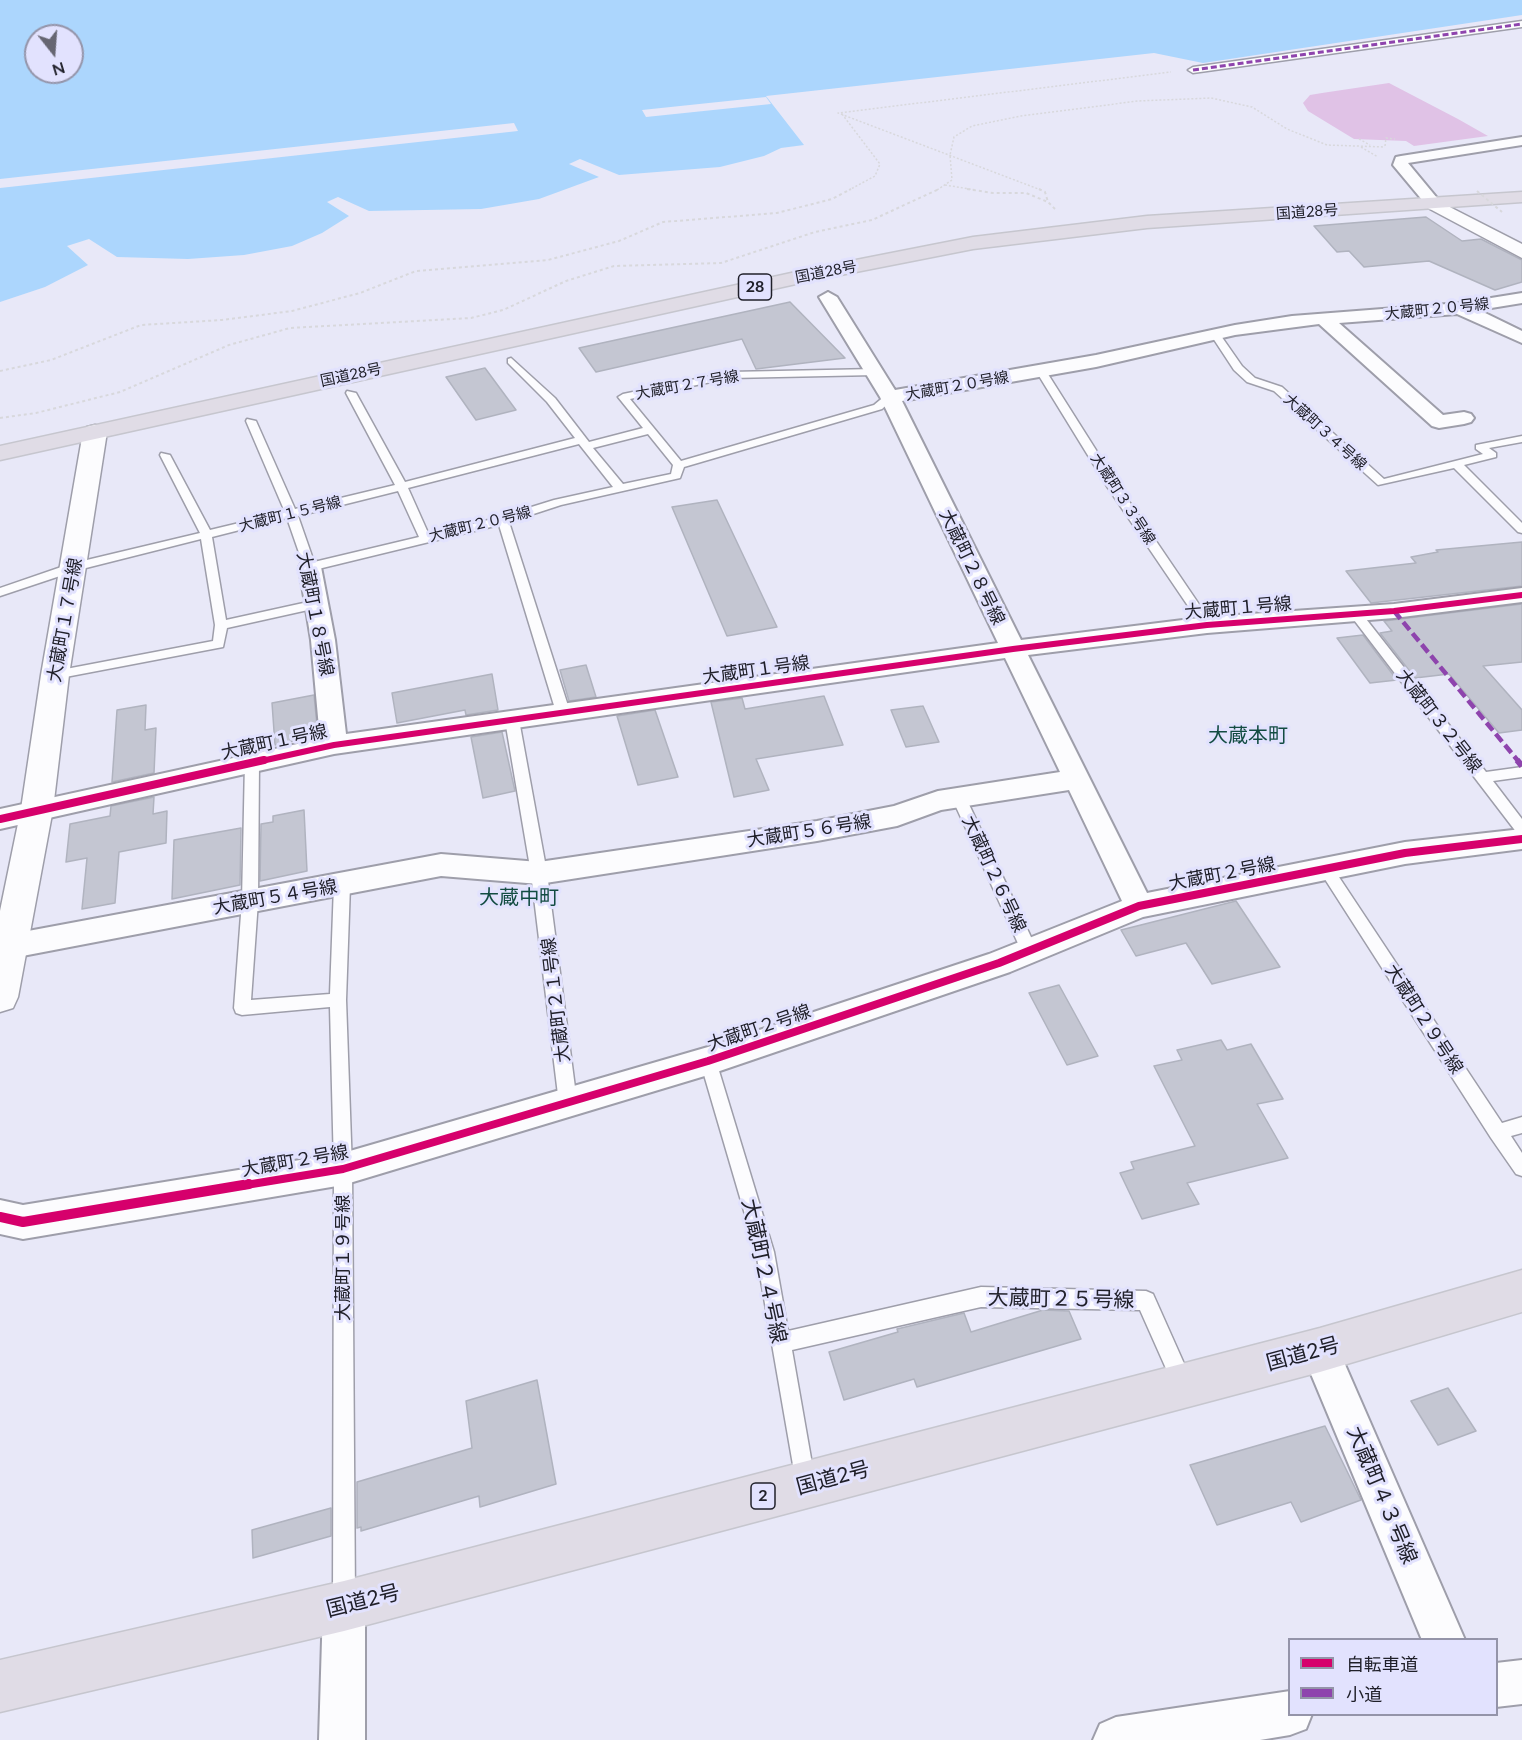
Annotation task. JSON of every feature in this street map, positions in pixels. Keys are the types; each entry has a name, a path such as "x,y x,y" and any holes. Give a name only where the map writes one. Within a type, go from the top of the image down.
{"highway":[{"name":"国道28号","path":"0,453 805,276 973,243 1147,222 1522,197"},
{"name":"国道2号","path":"0,1686 344,1606 1320,1350 1522,1291"}],"street":[{"path":"1193,70 1522,24"},
{"path":"1522,141 1415,157 1401,160 1400,165 1434,204 1522,252"},
{"name":"大蔵町２８号線","path":"828,297 890,397 1139,906"},
{"name":"大蔵町２０号線","path":"890,397 1041,371 1292,321 1460,308 1522,298"},
{"path":"1460,308 1522,338"},
{"path":"1323,318 1439,422 1464,418"},
{"name":"大蔵町１７号線","path":"0,997 12,946 37,809 55,675 95,432"},
{"name":"大蔵町１８号線","path":"310,567 317,604 334,745"},
{"name":"大蔵町１号線","path":"0,819 334,745 1013,649 1207,625 1355,613 1522,595"},
{"name":"大蔵町５６号線","path":"539,873 817,831 897,816 938,801 1077,779"},
{"name":"大蔵町２号線","path":"0,1217 23,1222 343,1169 708,1061 1029,950 1139,906 1405,853 1522,839"},
{"name":"大蔵町５４号線","path":"12,946 441,865 539,873"},
{"name":"大蔵町４３号線","path":"1320,1350 1443,1638"},
{"path":"342,1740 344,1606"},
{"path":"1498,1685 1522,1682"},
{"path":"1116,1740 1288,1713"}],"lane":[{"name":"大蔵町３４号線","path":"1216,336 1238,368 1251,380 1278,389 1382,483 1456,464"},
{"path":"511,361 551,400 620,488"},
{"name":"大蔵町３３号線","path":"1041,371 1114,488 1207,625"},
{"name":"大蔵町２７号線","path":"679,465 623,397 730,375 875,372"},
{"path":"351,393 401,487 425,538"},
{"name":"大蔵町２０号線","path":"310,567 503,520 558,502 676,476 679,465 878,406 890,397"},
{"name":"大蔵町１８号線","path":"251,421 291,513 310,567"},
{"name":"大蔵町１５号線","path":"0,591 74,567 206,534 583,443 650,430"},
{"path":"1456,464 1492,455 1480,447 1522,439"},
{"path":"55,675 219,644 221,625 206,534 165,455"},
{"path":"1456,464 1522,530"},
{"path":"503,520 563,712"},
{"path":"221,625 317,604"},
{"name":"大蔵町３２号線","path":"1355,613 1522,829"},
{"name":"大蔵町２１号線","path":"512,720 539,873 568,1103"},
{"path":"252,762 250,901 242,1008 338,1000"},
{"path":"1482,778 1522,772"},
{"name":"大蔵町２６号線","path":"959,798 1029,950"},
{"name":"大蔵町２９号線","path":"1326,869 1522,1168"},
{"name":"大蔵町１９号線","path":"342,885 338,1000 343,1169 344,1606"},
{"name":"大蔵町２４号線","path":"708,1061 765,1252 805,1486"},
{"path":"1497,1132 1522,1125"},
{"name":"大蔵町２５号線","path":"780,1343 981,1297 1146,1301 1184,1386"}],"path":[{"path":"1048,202 1045,192 1030,184 838,113 1193,70"},
{"path":"0,418 36,413 120,392 229,345 290,328 471,318 503,310 566,281 614,266 721,263 815,232 872,220 928,196 952,180 950,155 954,137 972,126 1021,116 1138,101 1212,98 1252,107 1287,129 1327,145 1393,148 1415,157"},
{"path":"0,371 51,360 141,325 222,320 292,311 360,293 416,271 548,260 619,242 663,222 766,214 832,199 875,176 880,164 842,114"},
{"path":"1359,139 1370,146"},
{"path":"1386,139 1386,144"},
{"path":"1361,147 1381,159"},
{"path":"945,185 993,193 1026,193 1048,202 1078,230"},
{"path":"1477,191 1502,212"}],"shaded area":[{"path":"1389,83 1488,136 1414,146 1406,141 1354,139 1308,111 1303,103 1310,95"}],"water":[{"path":"0,0 1522,0 1522,15 1203,63 1154,53 766,96 804,145 781,148 764,156 720,167 619,175 580,159 569,164 599,177 539,199 481,209 369,211 338,197 327,202 349,216 322,233 292,246 244,255 188,259 117,257 89,239 67,246 88,265 45,287 0,302"}],"pier":[{"path":"766,97 771,104 646,117 642,110"},
{"path":"514,123 518,131 0,188 0,179"}],"building":[{"path":"1426,217 1462,241 1481,239 1522,260 1522,282 1495,290 1429,261 1364,267 1349,251 1337,252 1314,226"},
{"path":"790,302 845,358 756,369 742,339 596,372 579,348"},
{"path":"485,368 516,410 476,420 446,377"},
{"path":"717,500 777,627 727,636 672,507"},
{"path":"1522,542 1522,586 1371,603 1346,571 1416,563 1411,557 1438,552 1436,550"},
{"path":"1522,604 1522,662 1483,666 1522,710 1522,730 1499,733 1449,674 1415,678 1380,633 1392,631 1384,621"},
{"path":"1363,635 1397,680 1370,683 1337,638"},
{"path":"586,665 596,697 569,701 560,670"},
{"path":"492,674 498,710 466,715 465,710 397,723 392,693"},
{"path":"314,695 318,736 275,745 272,703"},
{"path":"824,696 843,745 756,759 769,790 734,797 711,702 742,698 745,709"},
{"path":"146,705 145,730 156,728 154,773 112,782 117,710"},
{"path":"923,706 939,742 906,747 891,710"},
{"path":"655,710 678,777 638,785 617,716"},
{"path":"502,732 515,791 483,798 471,737"},
{"path":"154,797 153,814 167,811 166,843 119,852 115,903 82,909 87,858 66,862 70,824 110,816 111,806"},
{"path":"304,810 307,871 260,881 261,824 273,822 273,816"},
{"path":"241,828 240,885 172,899 174,840"},
{"path":"1236,901 1280,967 1212,984 1186,943 1136,956 1121,930"},
{"path":"1059,985 1098,1056 1067,1065 1029,993"},
{"path":"1221,1040 1227,1050 1251,1044 1283,1099 1257,1104 1288,1158 1187,1183 1199,1204 1142,1219 1120,1173 1134,1169 1131,1162 1195,1146 1154,1066 1182,1060 1177,1050"},
{"path":"1043,1310 1069,1311 1081,1339 917,1387 914,1379 844,1400 829,1352 898,1332 897,1329 964,1313 971,1332"},
{"path":"537,1380 556,1484 480,1507 479,1496 361,1531 361,1527 357,1528 357,1482 472,1448 466,1401"},
{"path":"1448,1388 1476,1431 1438,1445 1411,1401"},
{"path":"1325,1426 1361,1500 1301,1522 1291,1502 1217,1525 1190,1465"},
{"path":"331,1508 331,1536 253,1558 252,1530"}],"marked path":[{"path":"1193,70 1522,24"},
{"path":"1394,611 1522,766"}],"cycle path":[{"path":"0,819 334,745 1013,649 1207,625 1394,611 1522,595"},
{"path":"0,1217 23,1222 343,1169 708,1061 999,963 1139,906 1405,853 1522,839"}],"district":[{"name":"大蔵本町","path":"1248,736"},
{"name":"大蔵中町","path":"519,898"}]}
